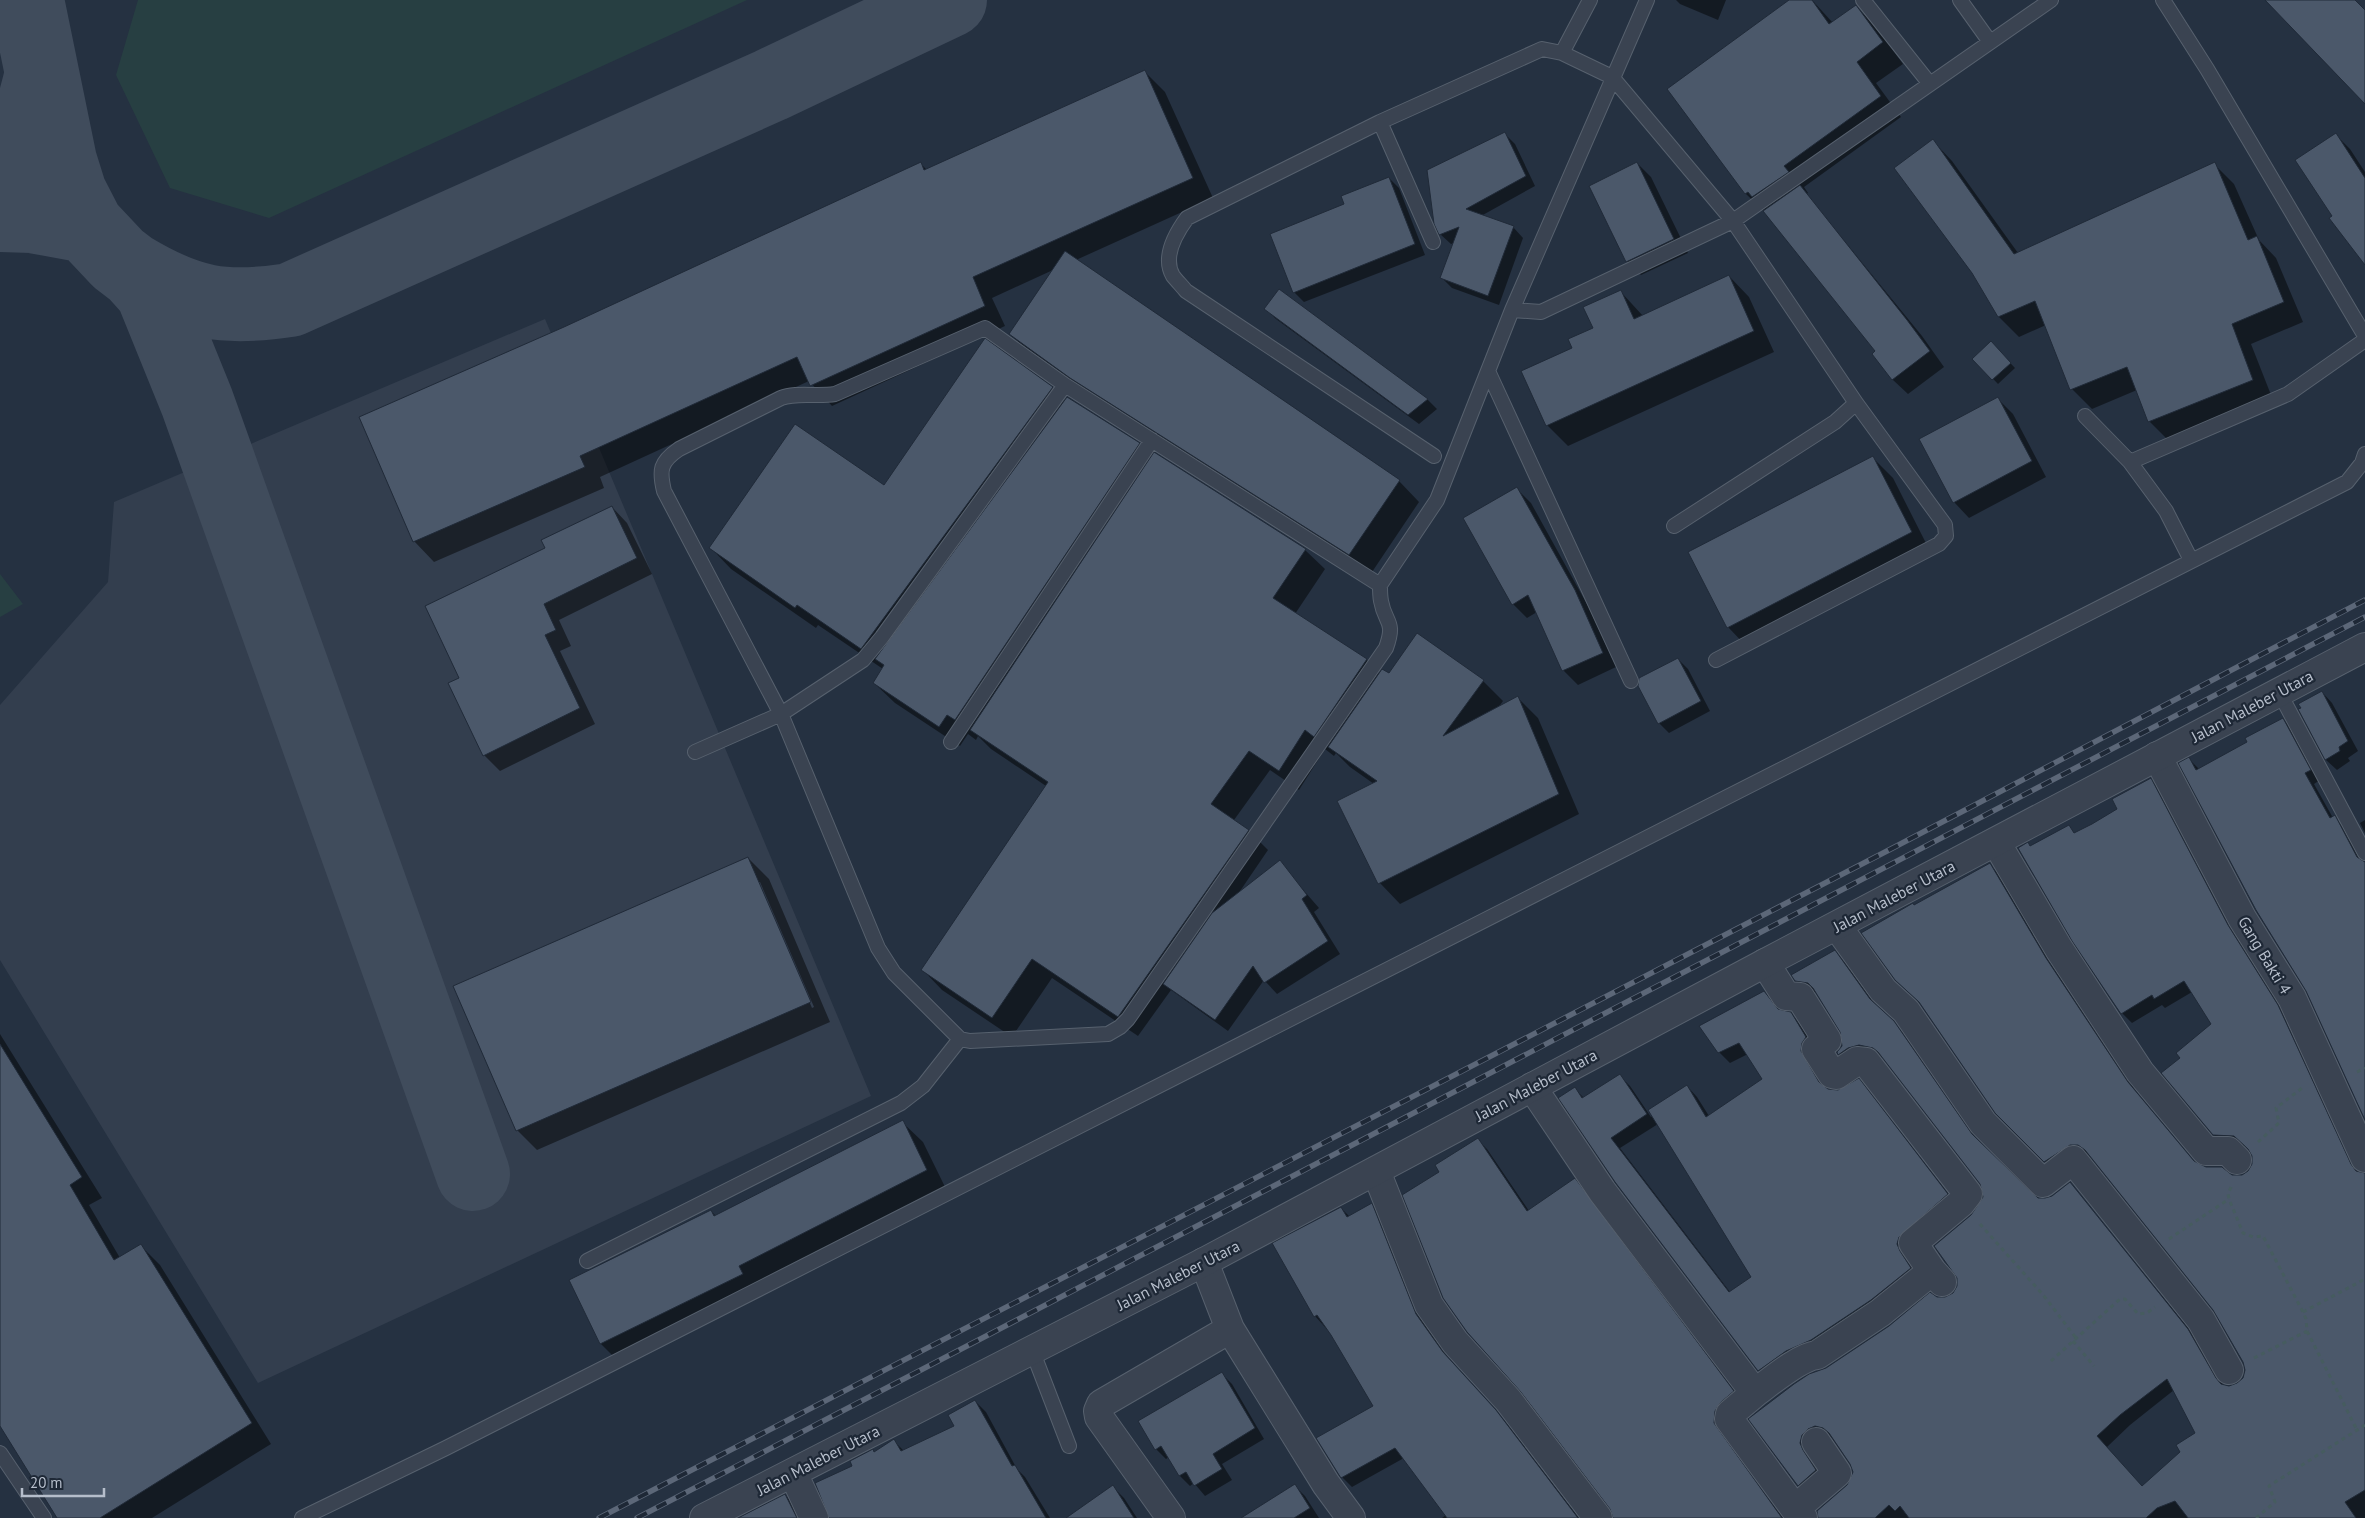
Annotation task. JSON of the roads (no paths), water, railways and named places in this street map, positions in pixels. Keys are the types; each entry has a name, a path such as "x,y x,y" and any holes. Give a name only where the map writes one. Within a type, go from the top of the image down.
{"street":[{"name":"Jalan Maleber Utara","path":"704,1518 1204,1262 1765,963 2365,647"},
{"name":"Gang Bakti 4","path":"2157,756 2242,918 2292,998 2365,1158"},
{"path":"1996,842 2059,949 2140,1072 2206,1151 2228,1151 2237,1160"},
{"path":"1837,926 1883,990 1906,1011 1983,1123 2043,1182 2073,1160 2201,1320 2229,1370"},
{"path":"1765,963 1786,996 1800,997 1828,1040 1817,1047 1816,1052 1832,1074 1836,1075 1857,1061 1866,1062 1968,1194 1961,1203 1913,1243 1937,1276 1817,1355 1810,1356 1787,1370 1730,1414 1729,1419 1799,1513 1837,1473 1816,1442"},
{"path":"1532,1087 1602,1191 1755,1393"},
{"path":"1376,1171 1429,1305 1455,1342 1508,1400 1598,1518"},
{"path":"1204,1262 1230,1329 1326,1484 1351,1518"},
{"path":"1171,1518 1099,1417 1098,1411 1101,1404 1230,1329"},
{"path":"793,1473 814,1518"}],"lane":[{"path":"1562,53 1590,0"},
{"path":"1380,585 1065,385 985,328 835,394 818,397 789,395 782,398 679,449 667,457 660,474 664,491 781,714 878,948 894,973 960,1039 970,1041 1108,1034 1128,1019 1386,648 1391,634 1390,622 1381,602 1380,585 1437,500 1512,310 1647,0"},
{"path":"1863,0 1930,84"},
{"path":"1960,0 1990,42"},
{"path":"1512,310 1541,312 1734,221 2051,0"},
{"path":"2163,0 2207,69 2365,336"},
{"path":"1434,456 1186,291 1172,275 1169,256 1176,232 1188,218 1380,122 1542,50 1562,53 1612,78 1734,221 1856,403 1945,525 1946,536 1939,544 1716,660"},
{"path":"1380,122 1433,242"},
{"path":"2130,462 2288,394 2365,340"},
{"path":"1488,371 1631,681"},
{"path":"695,752 781,714 863,660 1065,385"},
{"path":"1674,526 1835,422 1849,412 1856,403"},
{"path":"2085,416 2130,462 2166,511 2192,560"},
{"path":"951,742 1152,440"},
{"path":"302,1518 464,1439 2347,482 2362,464 2365,454"},
{"path":"2279,692 2365,852"},
{"path":"587,1261 901,1102 923,1086 960,1039"},
{"path":"1032,1350 1069,1446"},
{"path":"0,1453 44,1518"}],"railway":[{"path":"599,1518 1887,851 2365,600"},
{"path":"637,1518 2365,617"}]}
